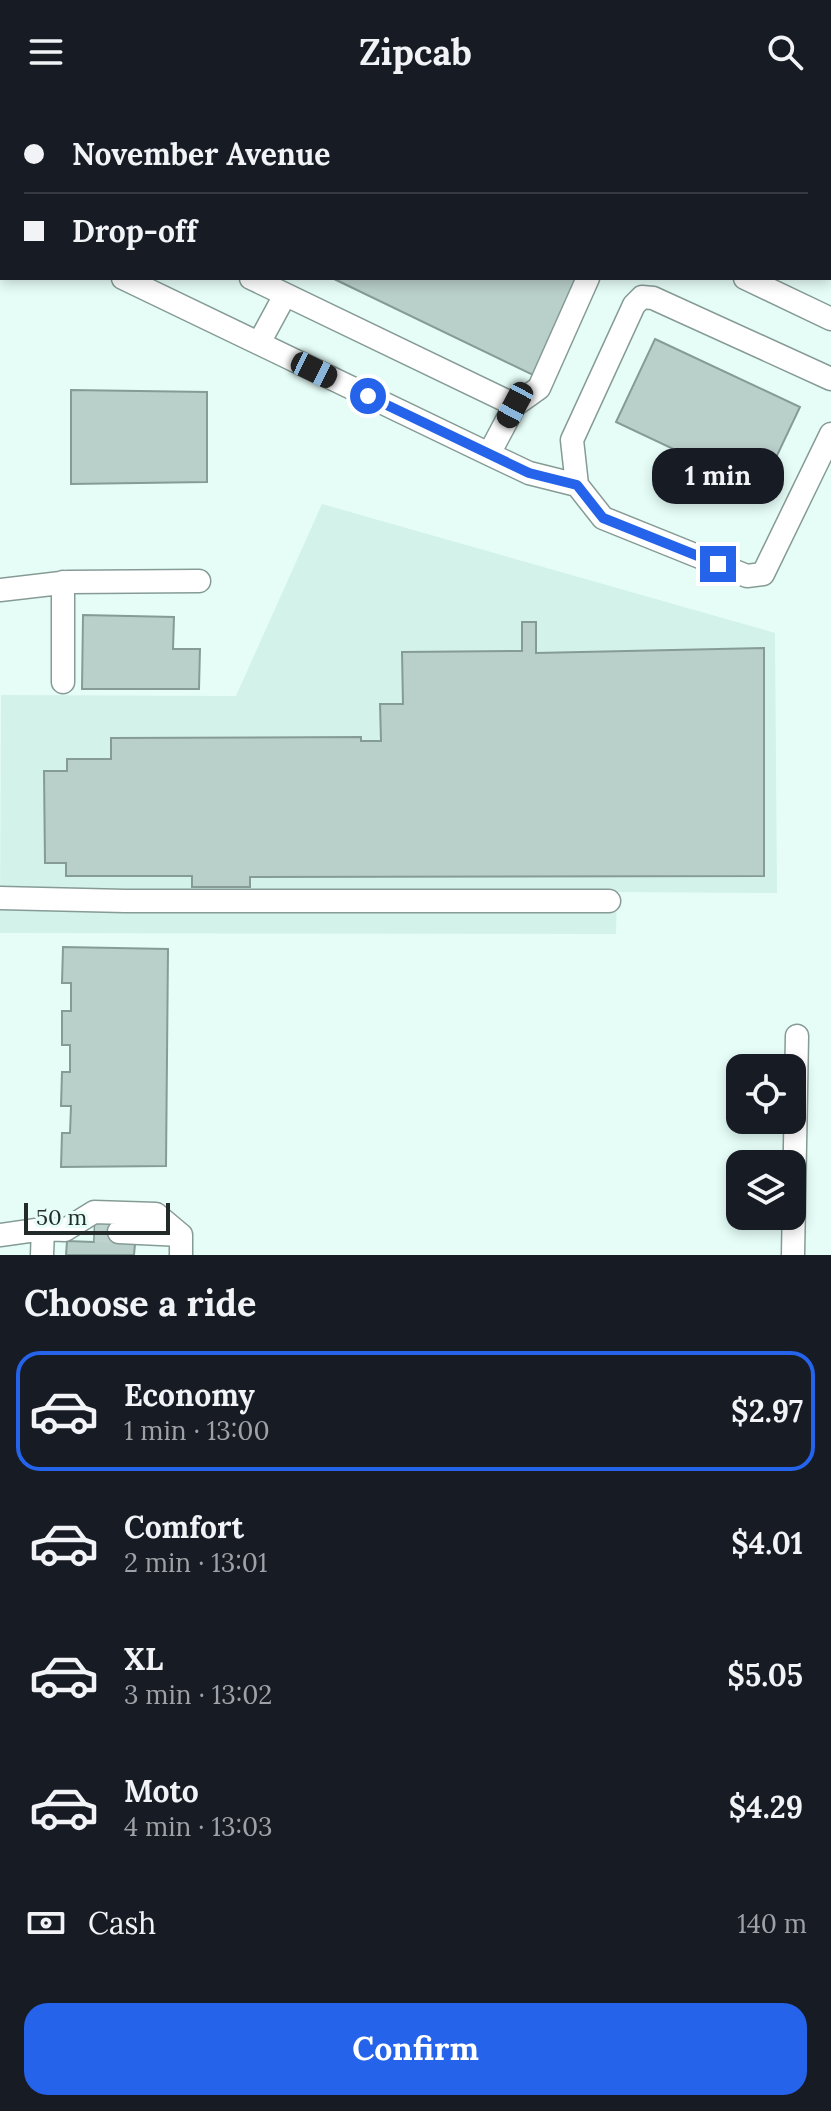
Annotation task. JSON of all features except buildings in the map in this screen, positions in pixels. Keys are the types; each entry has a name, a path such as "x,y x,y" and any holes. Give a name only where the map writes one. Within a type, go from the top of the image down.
{"street":[{"path":"127,280 529,473 577,485"},
{"path":"255,280 515,405"},
{"path":"489,454 515,405 539,388 587,280"},
{"path":"749,280 831,319"},
{"path":"259,343 285,295"},
{"path":"831,379 653,298 642,297 634,305 572,440 577,485 603,518 747,576 763,574 831,434"},
{"path":"0,590 63,582 199,581"},
{"path":"63,582 63,682"},
{"path":"0,898 609,901"},
{"path":"793,1255 797,1036"},
{"path":"42,1255 54,1230 94,1212 156,1214 181,1245"},
{"path":"0,1235 54,1230 95,1231"},
{"path":"119,1232 181,1245"}],"shaded area":[{"path":"322,504 775,633 777,893 617,892 616,934 0,933 1,695 236,696"}],"tunnel":[{"path":"95,1231 119,1232"}],"route":[{"path":"368,396 529,473 577,485 603,518 718,564"}]}
